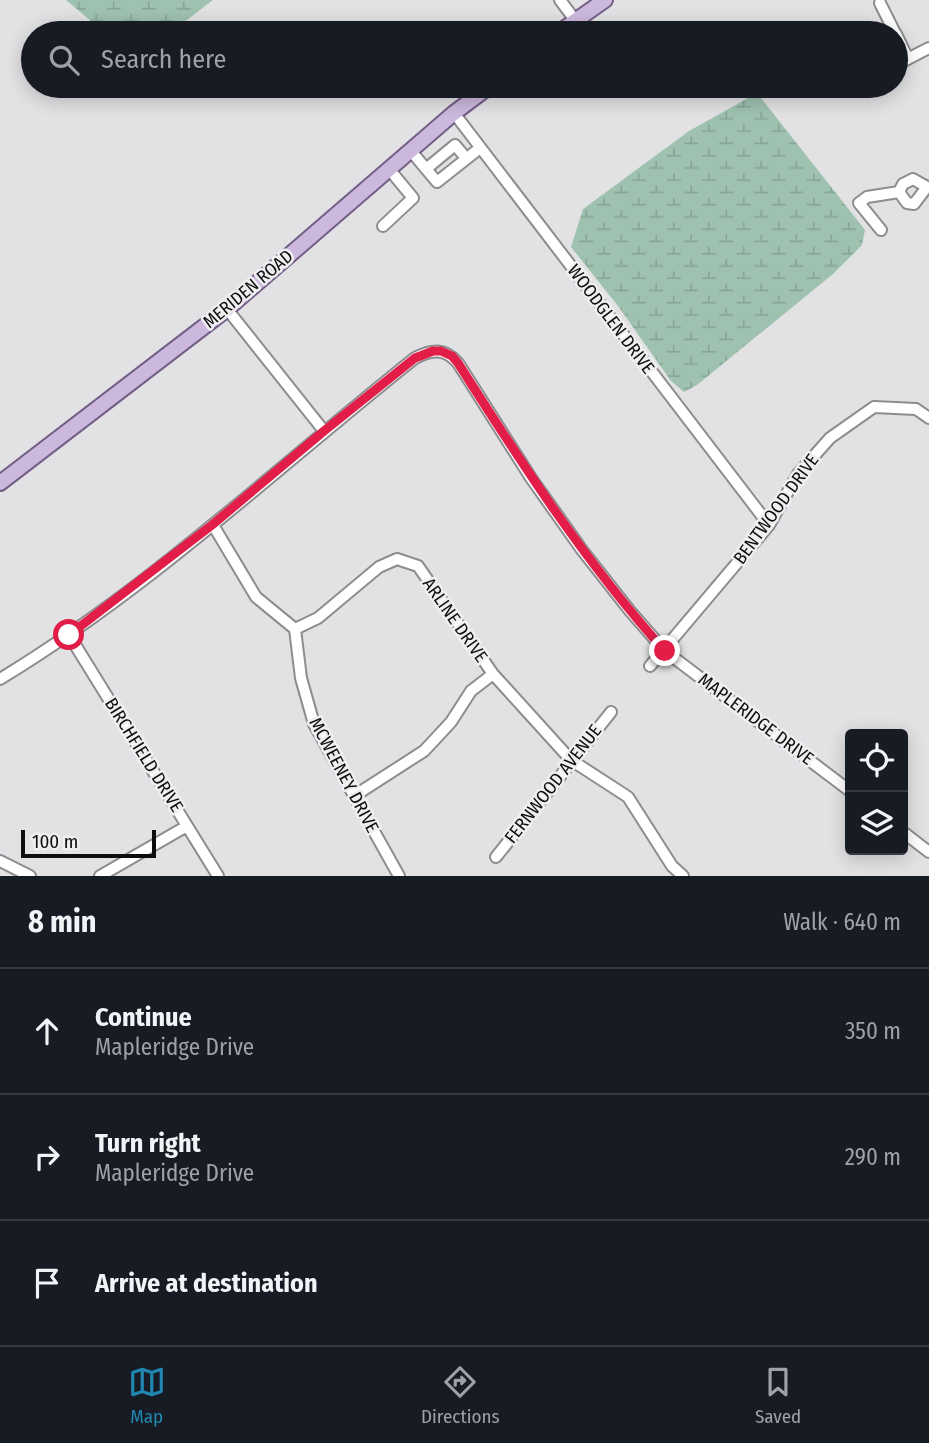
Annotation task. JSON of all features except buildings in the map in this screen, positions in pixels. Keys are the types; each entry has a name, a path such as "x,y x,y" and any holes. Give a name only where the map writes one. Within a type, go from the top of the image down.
{"main road":[{"path":"575,20 605,0"},
{"name":"MERIDEN ROAD","path":"0,483 227,309 474,98"}],"street":[{"path":"560,0 575,20"},
{"path":"880,3 889,21"},
{"path":"908,59 929,48"},
{"name":"WOODGLEN DRIVE","path":"454,113 769,525"},
{"path":"411,151 437,182 455,145 466,158"},
{"path":"426,169 466,158 480,148"},
{"path":"383,226 413,198 389,169"},
{"path":"881,230 859,203 867,197 900,192 908,180 920,181 928,187 914,204 907,203 900,192"},
{"path":"227,309 324,431"},
{"name":"MAPLERIDGE DRIVE","path":"0,679 69,635 212,525 415,358 433,351 452,356 531,478 582,550 665,651 845,787"},
{"name":"BENTWOOD DRIVE","path":"650,666 769,525 798,474 830,438 874,407 916,409 929,418"},
{"path":"212,525 256,597 295,629"},
{"name":"ARLINE DRIVE","path":"295,629 318,618 379,566 397,559 418,566 493,674 571,760 628,797 672,866 683,876"},
{"name":"MCWEENEY DRIVE","path":"295,629 301,677 314,724 399,876"},
{"name":"BIRCHFIELD DRIVE","path":"69,635 218,876"},
{"path":"354,796 424,751 451,722 471,691 493,674"},
{"name":"FERNWOOD AVENUE","path":"496,857 611,712"},
{"path":"100,876 187,826"},
{"path":"908,836 929,852"},
{"path":"0,861 30,876"},
{"path":"664,876 672,866"}],"green space":[{"path":"66,0 213,0 186,21 91,21"},
{"path":"748,98 761,98 865,230 862,245 833,274 697,385 684,392 671,381 618,306 571,247 583,209 689,131"}],"route":[{"path":"69,635 212,525 415,358 425,353 441,351 452,356 458,363 531,478 582,550 665,651"}]}
